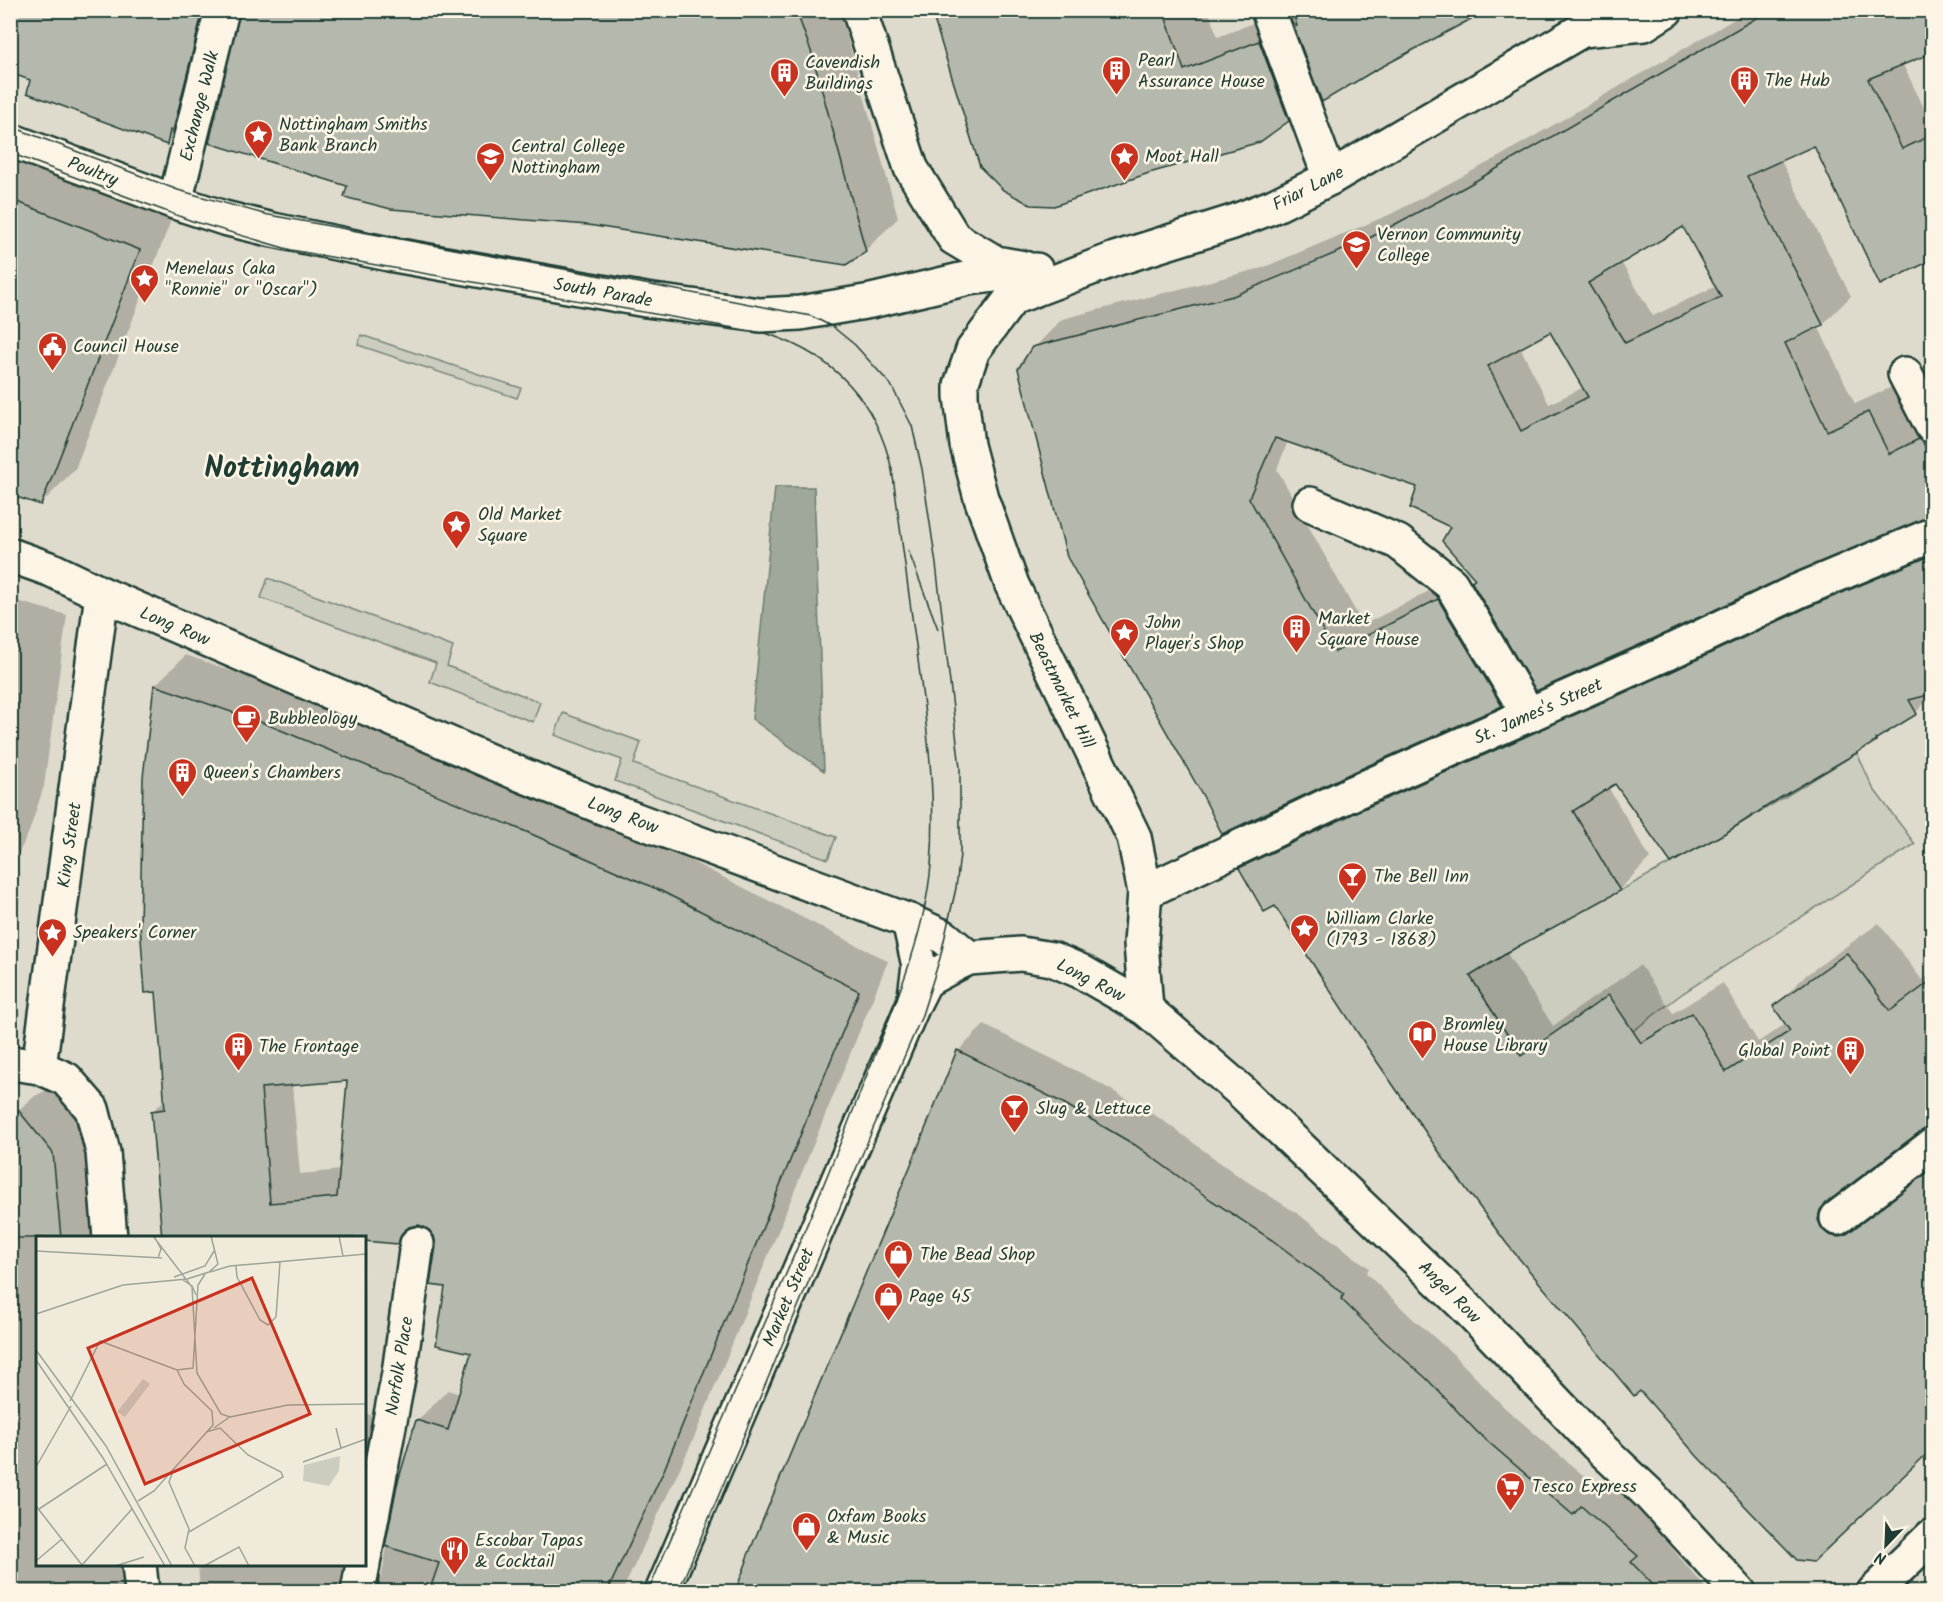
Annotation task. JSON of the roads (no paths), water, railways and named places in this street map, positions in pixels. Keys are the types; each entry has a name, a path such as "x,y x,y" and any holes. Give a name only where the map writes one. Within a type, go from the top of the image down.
{"street":[{"name":"Exchange Walk","path":"175,202 222,10"},
{"path":"859,10 911,168 954,238 996,263 1036,270"},
{"path":"1268,10 1330,178"},
{"name":"Friar Lane","path":"965,373 973,350 1012,298 1114,259 1250,216 1303,193 1593,20 1644,24 1666,10"},
{"name":"Poultry","path":"10,140 175,202"},
{"name":"South Parade","path":"175,202 224,218 346,246 646,300 760,315 800,313 871,301 969,278 1114,259"},
{"name":"Beastmarket Hill","path":"965,373 961,385 961,396 967,445 981,498 1012,585 1134,837 1145,891 1141,944 1146,1009"},
{"path":"1905,374 1932,426"},
{"path":"1310,504 1398,542 1452,585 1529,715"},
{"name":"St. James's Street","path":"1145,891 1355,792 1665,654 1798,591 1932,535"},
{"name":"Long Row","path":"10,555 52,570 102,594 515,772 623,815 909,921 944,937 969,958 1021,954 1052,959 1080,971 1146,1009"},
{"name":"King Street","path":"25,1066 102,594"},
{"name":"Market Street","path":"909,921 919,966 914,1003"},
{"name":"Market Street","path":"662,1592 914,1003 924,983 930,978 969,958"},
{"name":"Angel Row","path":"1146,1009 1242,1092 1467,1308 1596,1444 1648,1493 1739,1592"},
{"path":"25,1066 66,1079 92,1108 103,1152 110,1236"},
{"path":"1837,1218 1932,1146"},
{"name":"Norfolk Place","path":"366,1537 377,1423 399,1372 417,1244"},
{"path":"1874,1592 1932,1536"},
{"path":"140,1566 142,1592"},
{"path":"358,1592 363,1566"}],"tram line":[{"path":"10,126 178,190 264,214 811,316 833,327 855,345 891,385 912,426 922,469 936,564 960,768 960,854 956,888 940,958 921,1018 678,1592"},
{"path":"10,153 192,221 291,250 768,334 814,355 850,385 864,403 885,445 892,470 927,731 933,812 931,865 927,894 913,952 894,1008 784,1279 648,1592"},
{"path":"908,550 938,629"}],"place":[{"name":"Pearl Assurance House","path":"1117,96"},
{"name":"Cavendish Buildings","path":"784,98"},
{"name":"The Hub","path":"1744,106"},
{"name":"Nottingham Smiths Bank Branch","path":"258,160"},
{"name":"Central College Nottingham","path":"490,182"},
{"name":"Moot Hall","path":"1124,182"},
{"name":"Vernon Community College","path":"1356,270"},
{"name":"Menelaus (aka \"Ronnie\" or \"Oscar\")","path":"144,304"},
{"name":"Council House","path":"52,372"},
{"name":"Old Market Square","path":"457,550"},
{"name":"Market Square House","path":"1297,654"},
{"name":"John Player's Shop","path":"1124,658"},
{"name":"Bubbleology","path":"247,744"},
{"name":"Queen's Chambers","path":"182,798"},
{"name":"The Bell Inn","path":"1353,902"},
{"name":"William Clarke (1793 - 1868)","path":"1305,954"},
{"name":"Speakers' Corner","path":"52,958"},
{"name":"Bromley House Library","path":"1422,1060"},
{"name":"The Frontage","path":"238,1072"},
{"name":"Global Point","path":"1851,1076"},
{"name":"Slug & Lettuce","path":"1015,1134"},
{"name":"The Bead Shop","path":"899,1280"},
{"name":"Page 45","path":"888,1322"},
{"name":"Tesco Express","path":"1511,1512"},
{"name":"Oxfam Books & Music","path":"806,1552"},
{"name":"Escobar Tapas & Cocktail","path":"454,1576"}],"district":[{"name":"Nottingham","path":"282,467"}]}
